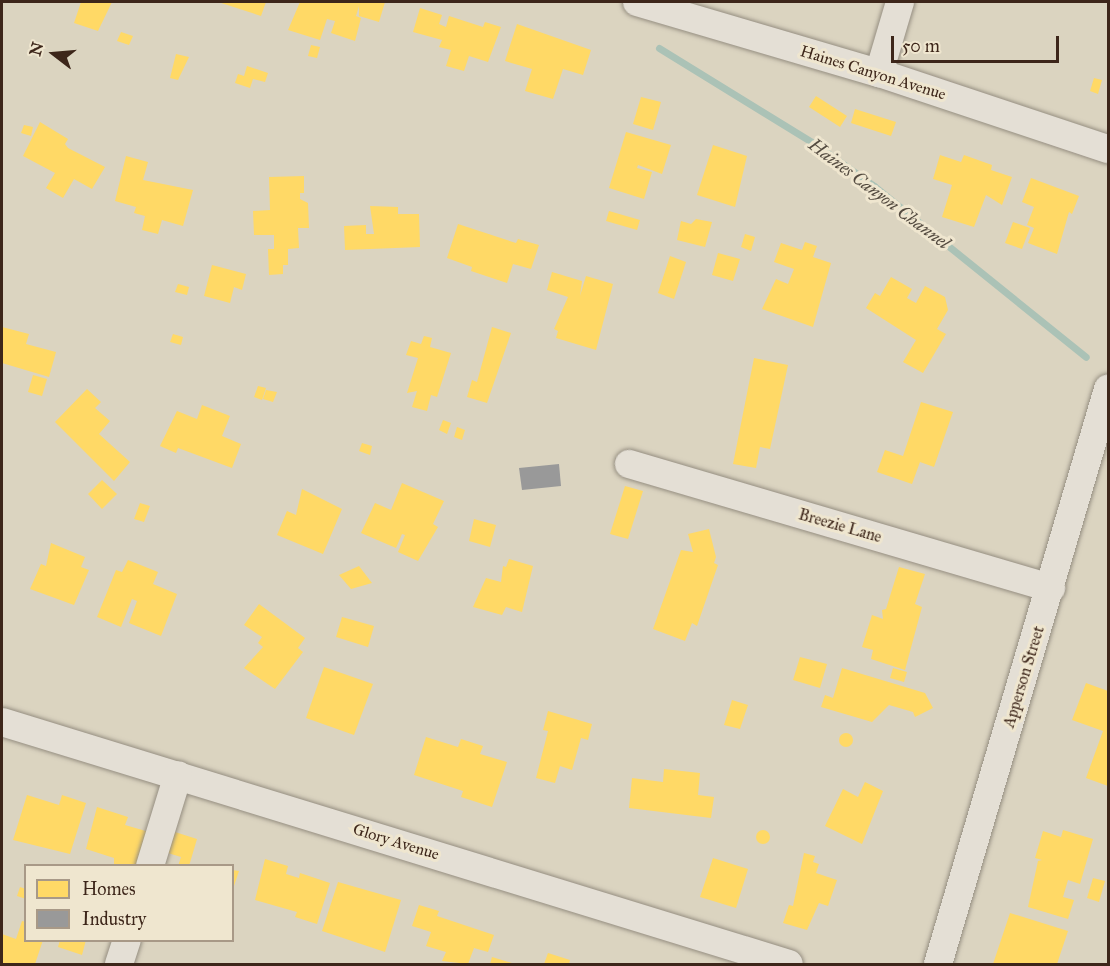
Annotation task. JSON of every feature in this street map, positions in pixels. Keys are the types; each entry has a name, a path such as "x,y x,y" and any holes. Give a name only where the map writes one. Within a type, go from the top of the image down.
{"street":[{"name":"Haines Canyon Avenue","path":"637,2 879,73 1108,149"},
{"path":"879,73 900,2"},
{"name":"Apperson Street","path":"938,964 1108,389"},
{"name":"Breezie Lane","path":"629,464 1051,588"},
{"name":"Glory Avenue","path":"2,722 789,964"},
{"path":"151,864 178,775"},
{"path":"119,964 126,942"}],"building: Homes":[{"path":"81,2 112,2 98,31 74,23"},
{"path":"218,2 266,2 261,16"},
{"path":"300,2 385,2 379,22 359,16 359,6 356,16 361,18 355,41 331,33 335,21 327,19 320,40 288,30"},
{"path":"420,8 442,15 439,24 446,27 449,16 483,27 485,22 501,27 488,62 469,56 464,71 446,66 451,50 439,47 442,40 413,32"},
{"path":"517,24 591,50 583,75 563,69 553,99 525,91 532,69 505,61"},
{"path":"121,32 133,36 129,45 117,41"},
{"path":"311,45 320,47 317,58 308,56"},
{"path":"176,54 189,57 178,80 170,78"},
{"path":"247,66 268,73 265,82 253,79 250,88 235,83 238,74 244,76"},
{"path":"1094,78 1102,80 1098,94 1090,91"},
{"path":"816,96 847,116 840,127 809,107"},
{"path":"641,97 661,102 653,130 633,124"},
{"path":"855,109 896,122 891,136 851,123"},
{"path":"40,122 68,139 65,144 68,148 105,167 92,189 74,179 63,198 46,188 55,173 23,156"},
{"path":"24,125 33,127 31,136 21,133"},
{"path":"626,132 671,145 662,174 638,165 637,168 652,172 644,199 609,188"},
{"path":"713,145 747,156 735,207 697,195"},
{"path":"940,155 961,162 964,155 992,165 991,170 1012,177 1002,205 986,195 974,227 942,217 952,185 933,179"},
{"path":"126,156 148,162 143,180 193,190 183,226 162,220 158,234 142,230 145,216 134,213 136,207 115,201"},
{"path":"304,176 304,193 300,193 300,199 308,203 309,228 298,228 299,248 288,249 288,265 283,265 283,274 269,275 268,249 274,249 274,235 254,235 253,211 270,210 269,177"},
{"path":"1031,178 1079,196 1072,214 1069,212 1057,254 1028,243 1034,228 1027,225 1034,207 1022,202"},
{"path":"370,206 398,207 398,214 419,214 420,247 345,250 344,226 366,225 366,234 374,234"},
{"path":"609,211 640,220 637,230 606,221"},
{"path":"696,219 712,222 705,247 677,240 681,221 691,224"},
{"path":"1013,222 1030,228 1022,249 1005,243"},
{"path":"458,224 516,243 518,239 539,245 531,269 513,264 507,283 471,271 472,267 447,258"},
{"path":"745,234 755,237 751,251 741,247"},
{"path":"805,242 817,246 813,257 831,263 813,327 762,309 776,279 788,284 794,269 774,262 781,243 802,250"},
{"path":"718,253 740,259 733,281 712,275"},
{"path":"670,256 686,262 674,299 658,293"},
{"path":"212,265 246,274 242,290 234,287 230,303 204,296"},
{"path":"552,272 582,281 580,296 586,276 613,284 596,350 556,338 558,331 554,329 568,297 547,290"},
{"path":"891,277 912,289 907,298 916,303 925,286 945,297 948,310 937,329 946,334 923,373 903,362 916,340 866,308 875,293 880,296"},
{"path":"178,284 189,287 187,295 175,292"},
{"path":"2,327 29,334 26,344 56,352 49,377 2,363"},
{"path":"492,327 511,333 487,403 467,397 472,380 477,382"},
{"path":"173,334 183,337 181,345 170,342"},
{"path":"424,336 432,338 430,347 451,353 437,397 431,395 427,411 412,407 417,391 407,393 418,358 406,355 411,341 421,344"},
{"path":"754,358 788,365 770,449 760,447 756,468 733,464"},
{"path":"33,375 47,379 42,396 28,392"},
{"path":"258,386 266,388 262,400 254,397"},
{"path":"87,389 101,402 95,408 110,421 99,434 130,462 114,481 55,422"},
{"path":"266,390 277,392 273,402 263,399"},
{"path":"921,402 953,412 934,467 920,462 912,484 877,472 885,450 903,456"},
{"path":"202,405 230,416 222,436 241,444 232,468 178,448 176,453 160,446 177,411 197,419"},
{"path":"443,420 451,423 447,434 439,430"},
{"path":"457,427 465,430 462,440 454,437"},
{"path":"362,443 372,446 370,455 359,451"},
{"path":"102,480 117,494 102,509 88,494"},
{"path":"402,483 444,501 433,524 438,527 418,561 398,552 405,535 402,534 396,548 361,533 375,503 391,510"},
{"path":"625,486 643,491 628,539 610,534"},
{"path":"302,489 342,509 323,554 277,535 287,511 296,515"},
{"path":"140,503 150,506 144,522 134,519"},
{"path":"474,519 496,525 490,547 469,541"},
{"path":"709,529 716,557 714,563 718,565 697,626 692,623 685,641 653,629 681,550 693,552 688,534"},
{"path":"51,543 85,557 81,567 89,570 74,605 30,589 41,564 46,566"},
{"path":"509,559 533,566 522,612 506,607 502,615 473,607 486,578 501,582 503,566 506,567"},
{"path":"128,560 158,572 153,584 177,594 161,636 129,623 137,601 132,599 121,627 97,617 116,570 122,572"},
{"path":"359,566 372,583 351,589 339,575"},
{"path":"899,567 925,574 915,604 922,607 905,670 871,659 873,650 862,647 872,615 883,619 882,610 886,609"},
{"path":"259,604 305,638 298,648 303,652 275,689 244,668 263,647 258,643 262,637 244,625"},
{"path":"342,617 374,626 368,647 336,637"},
{"path":"800,657 827,664 820,688 793,680"},
{"path":"324,667 373,684 354,735 306,718"},
{"path":"842,668 925,693 933,708 915,717 913,712 889,705 872,722 821,707 825,695 833,698"},
{"path":"893,668 907,672 904,682 890,678"},
{"path":"1086,683 1108,691 1108,786 1086,778 1103,731 1072,720"},
{"path":"732,700 748,705 740,729 724,725"},
{"path":"548,711 592,724 588,740 581,738 572,770 560,766 555,783 536,778 548,731 543,730"},
{"path":"843,733 849,733 853,740 849,747 843,747 839,743 839,737"},
{"path":"426,737 458,747 461,739 483,746 480,754 507,762 492,807 461,797 463,791 414,775"},
{"path":"664,769 700,773 698,795 714,797 711,818 629,808 632,778 663,782"},
{"path":"865,782 883,791 862,844 825,826 843,789 858,797"},
{"path":"27,795 59,805 62,795 86,803 70,854 13,840"},
{"path":"97,807 128,817 125,825 156,834 147,864 114,864 114,858 86,849"},
{"path":"760,830 766,830 770,837 766,844 760,844 756,840 756,834"},
{"path":"1063,830 1093,839 1080,884 1068,880 1063,897 1074,900 1068,919 1028,907 1038,861 1042,860 1035,858 1043,831 1061,837"},
{"path":"175,832 197,839 190,864 179,864 181,857 168,853"},
{"path":"804,853 815,856 813,862 819,864 816,873 837,880 828,906 819,903 807,930 783,923 789,905 793,906"},
{"path":"713,858 748,869 736,908 700,897"},
{"path":"265,859 288,866 286,874 299,878 300,873 330,883 317,924 295,917 297,912 255,900"},
{"path":"234,870 239,871 234,886"},
{"path":"1093,878 1105,881 1099,902 1087,898"},
{"path":"338,882 401,900 385,952 322,931"},
{"path":"20,887 24,888 24,898 17,896"},
{"path":"419,905 439,911 437,916 494,935 488,952 474,948 468,964 442,961 446,952 426,946 431,932 412,926"},
{"path":"1010,913 1068,931 1057,964 993,964"},
{"path":"22,921 24,922 24,942 42,942 35,964 2,964 2,934 16,939"},
{"path":"59,942 85,942 82,955 58,947"},
{"path":"548,953 570,960 569,964 544,964"},
{"path":"492,957 515,964 490,964"}],"building: Industry":[{"path":"559,464 561,486 522,490 519,468"}],"waterway":[{"name":"Haines Canyon Channel","path":"659,48 818,146 874,186 1086,357"}]}
